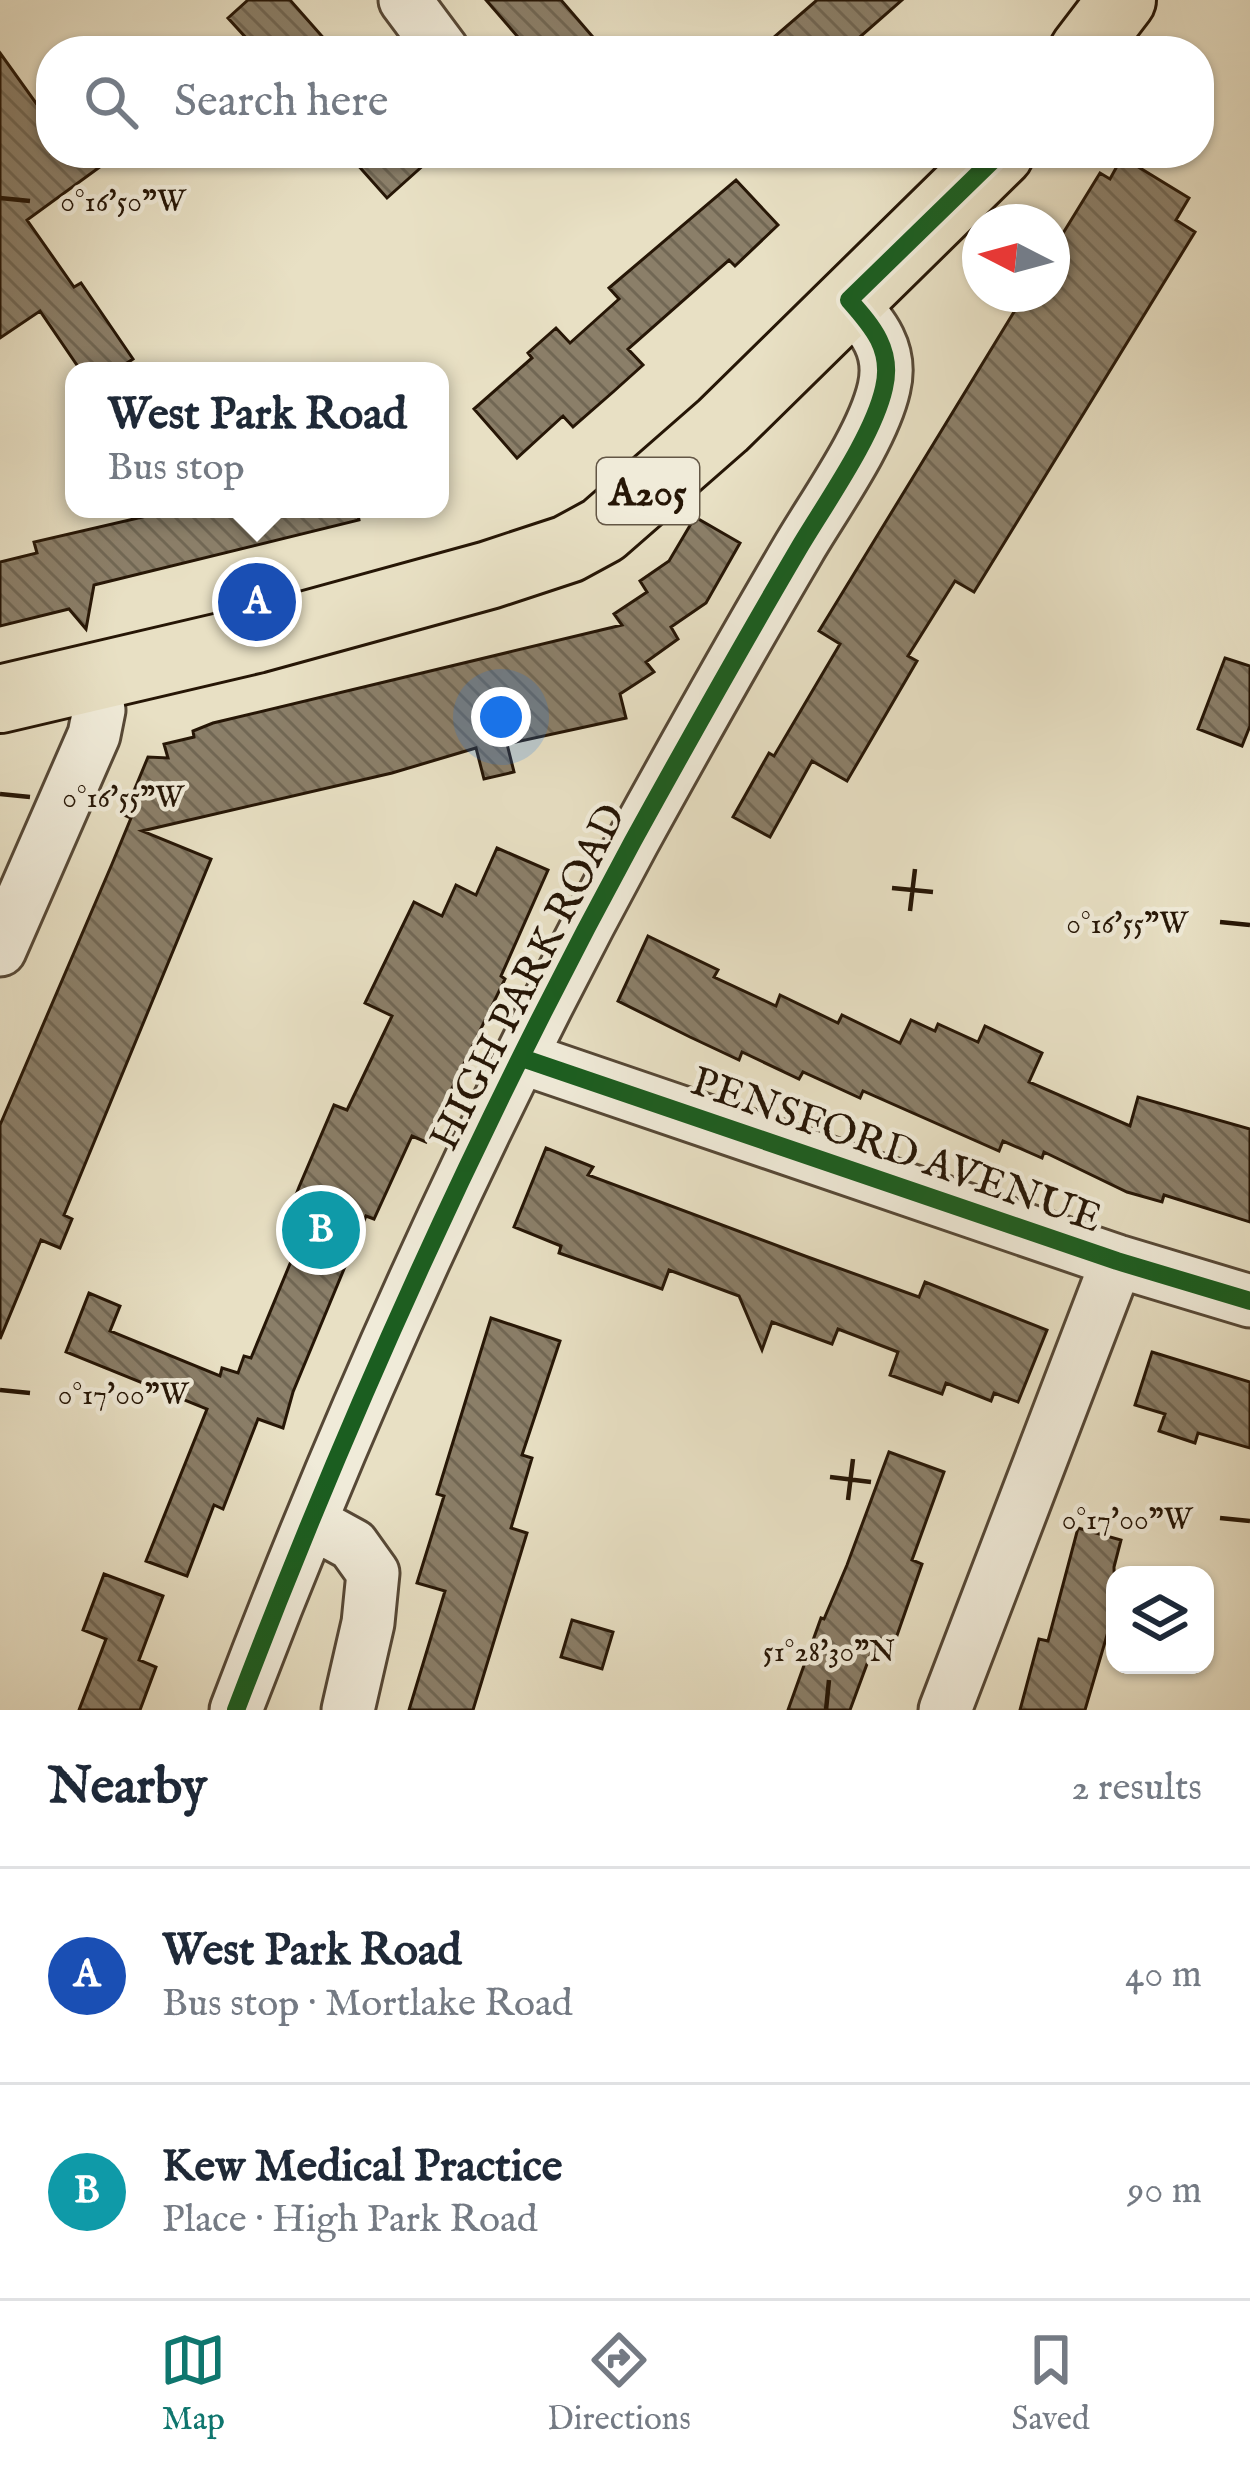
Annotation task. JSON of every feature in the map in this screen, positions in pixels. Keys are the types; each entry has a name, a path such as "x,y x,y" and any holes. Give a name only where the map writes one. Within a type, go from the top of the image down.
{"highway":[{"path":"1094,36 1122,0"},
{"name":"A205","path":"0,699 256,639 568,549 603,530 724,425 985,168"}],"street":[{"path":"405,0 432,36"},
{"name":"HIGH PARK ROAD","path":"236,1710 407,1296 522,1058 712,695 856,450 884,392 888,368 884,347 873,326 849,300"},
{"path":"0,950 94,735 99,710 92,678"},
{"name":"PENSFORD AVENUE","path":"522,1058 1118,1262 1250,1301"},
{"path":"945,1710 1118,1262"},
{"path":"311,1522 353,1546 373,1573 368,1623 348,1710"}],"building":[{"path":"248,0 290,0 322,36 244,36 228,18"},
{"path":"486,0 561,0 592,36 517,36"},
{"path":"817,0 902,0 861,36 775,36"},
{"path":"0,53 36,103 36,168 98,168 27,220 74,287 81,283 133,359 75,362 40,311 0,338"},
{"path":"360,168 420,168 387,198"},
{"path":"1116,168 1140,168 1189,198 1176,220 1195,232 974,592 955,581 908,656 917,661 847,781 812,761 770,837 733,817 840,644 819,631 1014,312 1070,312 1070,222 1100,173 1110,179"},
{"path":"736,180 778,225 735,266 729,260 628,349 643,365 613,392 573,427 563,416 517,458 474,409 532,358 528,353 556,328 570,343 619,299 609,288"},
{"path":"695,517 740,543 706,603 671,627 678,639 646,662 654,672 620,694 626,718 507,744 514,772 484,779 476,748 392,773 142,831 211,859 64,1215 72,1219 60,1248 41,1240 0,1339 0,1125 131,818 124,815 148,757 168,758 164,744 194,737 193,731 213,723 622,625 614,614 647,592 640,581 669,561"},
{"path":"138,518 359,520 94,585 86,629 69,609 0,626 0,562 37,553 34,542"},
{"path":"1225,658 1250,666 1250,726 1242,746 1198,729"},
{"path":"497,848 548,870 501,976 505,979 426,1142 412,1136 374,1219 366,1216 293,1392 283,1428 258,1419 223,1509 214,1505 187,1576 146,1561 207,1409 66,1352 89,1293 120,1306 110,1331 220,1376 222,1368 238,1373 244,1356 251,1358 299,1242 281,1234 334,1105 347,1110 392,1016 365,1003 414,902 442,916 456,885 476,895"},
{"path":"648,936 718,970 714,977 776,1006 780,995 838,1023 842,1015 900,1043 911,1020 935,1031 938,1024 978,1042 985,1026 1042,1053 1029,1082 1130,1126 1138,1097 1250,1129 1250,1222 1164,1195 1162,1202 1127,1192 1044,1152 1042,1158 1003,1141 999,1151 863,1091 860,1098 803,1072 799,1079 742,1052 739,1060 690,1037 618,1001"},
{"path":"546,1148 593,1167 588,1175 805,1256 919,1297 925,1282 1047,1330 1018,1402 994,1393 991,1401 946,1383 942,1394 890,1375 898,1352 838,1329 832,1344 772,1322 762,1350 739,1296 669,1270 662,1289 559,1253 561,1246 514,1227"},
{"path":"491,1318 560,1341 522,1455 532,1458 511,1528 527,1533 473,1710 409,1710 445,1591 417,1583 444,1496 437,1494"},
{"path":"1152,1352 1250,1382 1250,1448 1198,1433 1195,1443 1159,1431 1165,1414 1135,1405"},
{"path":"889,1452 944,1472 912,1560 922,1564 894,1644 877,1637 850,1710 788,1710 821,1618 847,1565"},
{"path":"1078,1528 1121,1540 1114,1566 1106,1566 1106,1639 1085,1710 1020,1710 1039,1639 1048,1641"},
{"path":"104,1574 163,1596 139,1660 156,1667 140,1710 79,1710 106,1639 83,1630"},
{"path":"572,1620 613,1632 602,1669 561,1657"}],"cycle path":[{"path":"236,1710 371,1378 523,1053 653,804 870,427 884,388 886,362 873,330 849,300 985,168"},
{"path":"522,1058 1117,1261 1250,1301"}],"place":[{"name":"West Park Road","path":"257,602"},
{"name":"Kew Medical Practice","path":"321,1230"}]}
